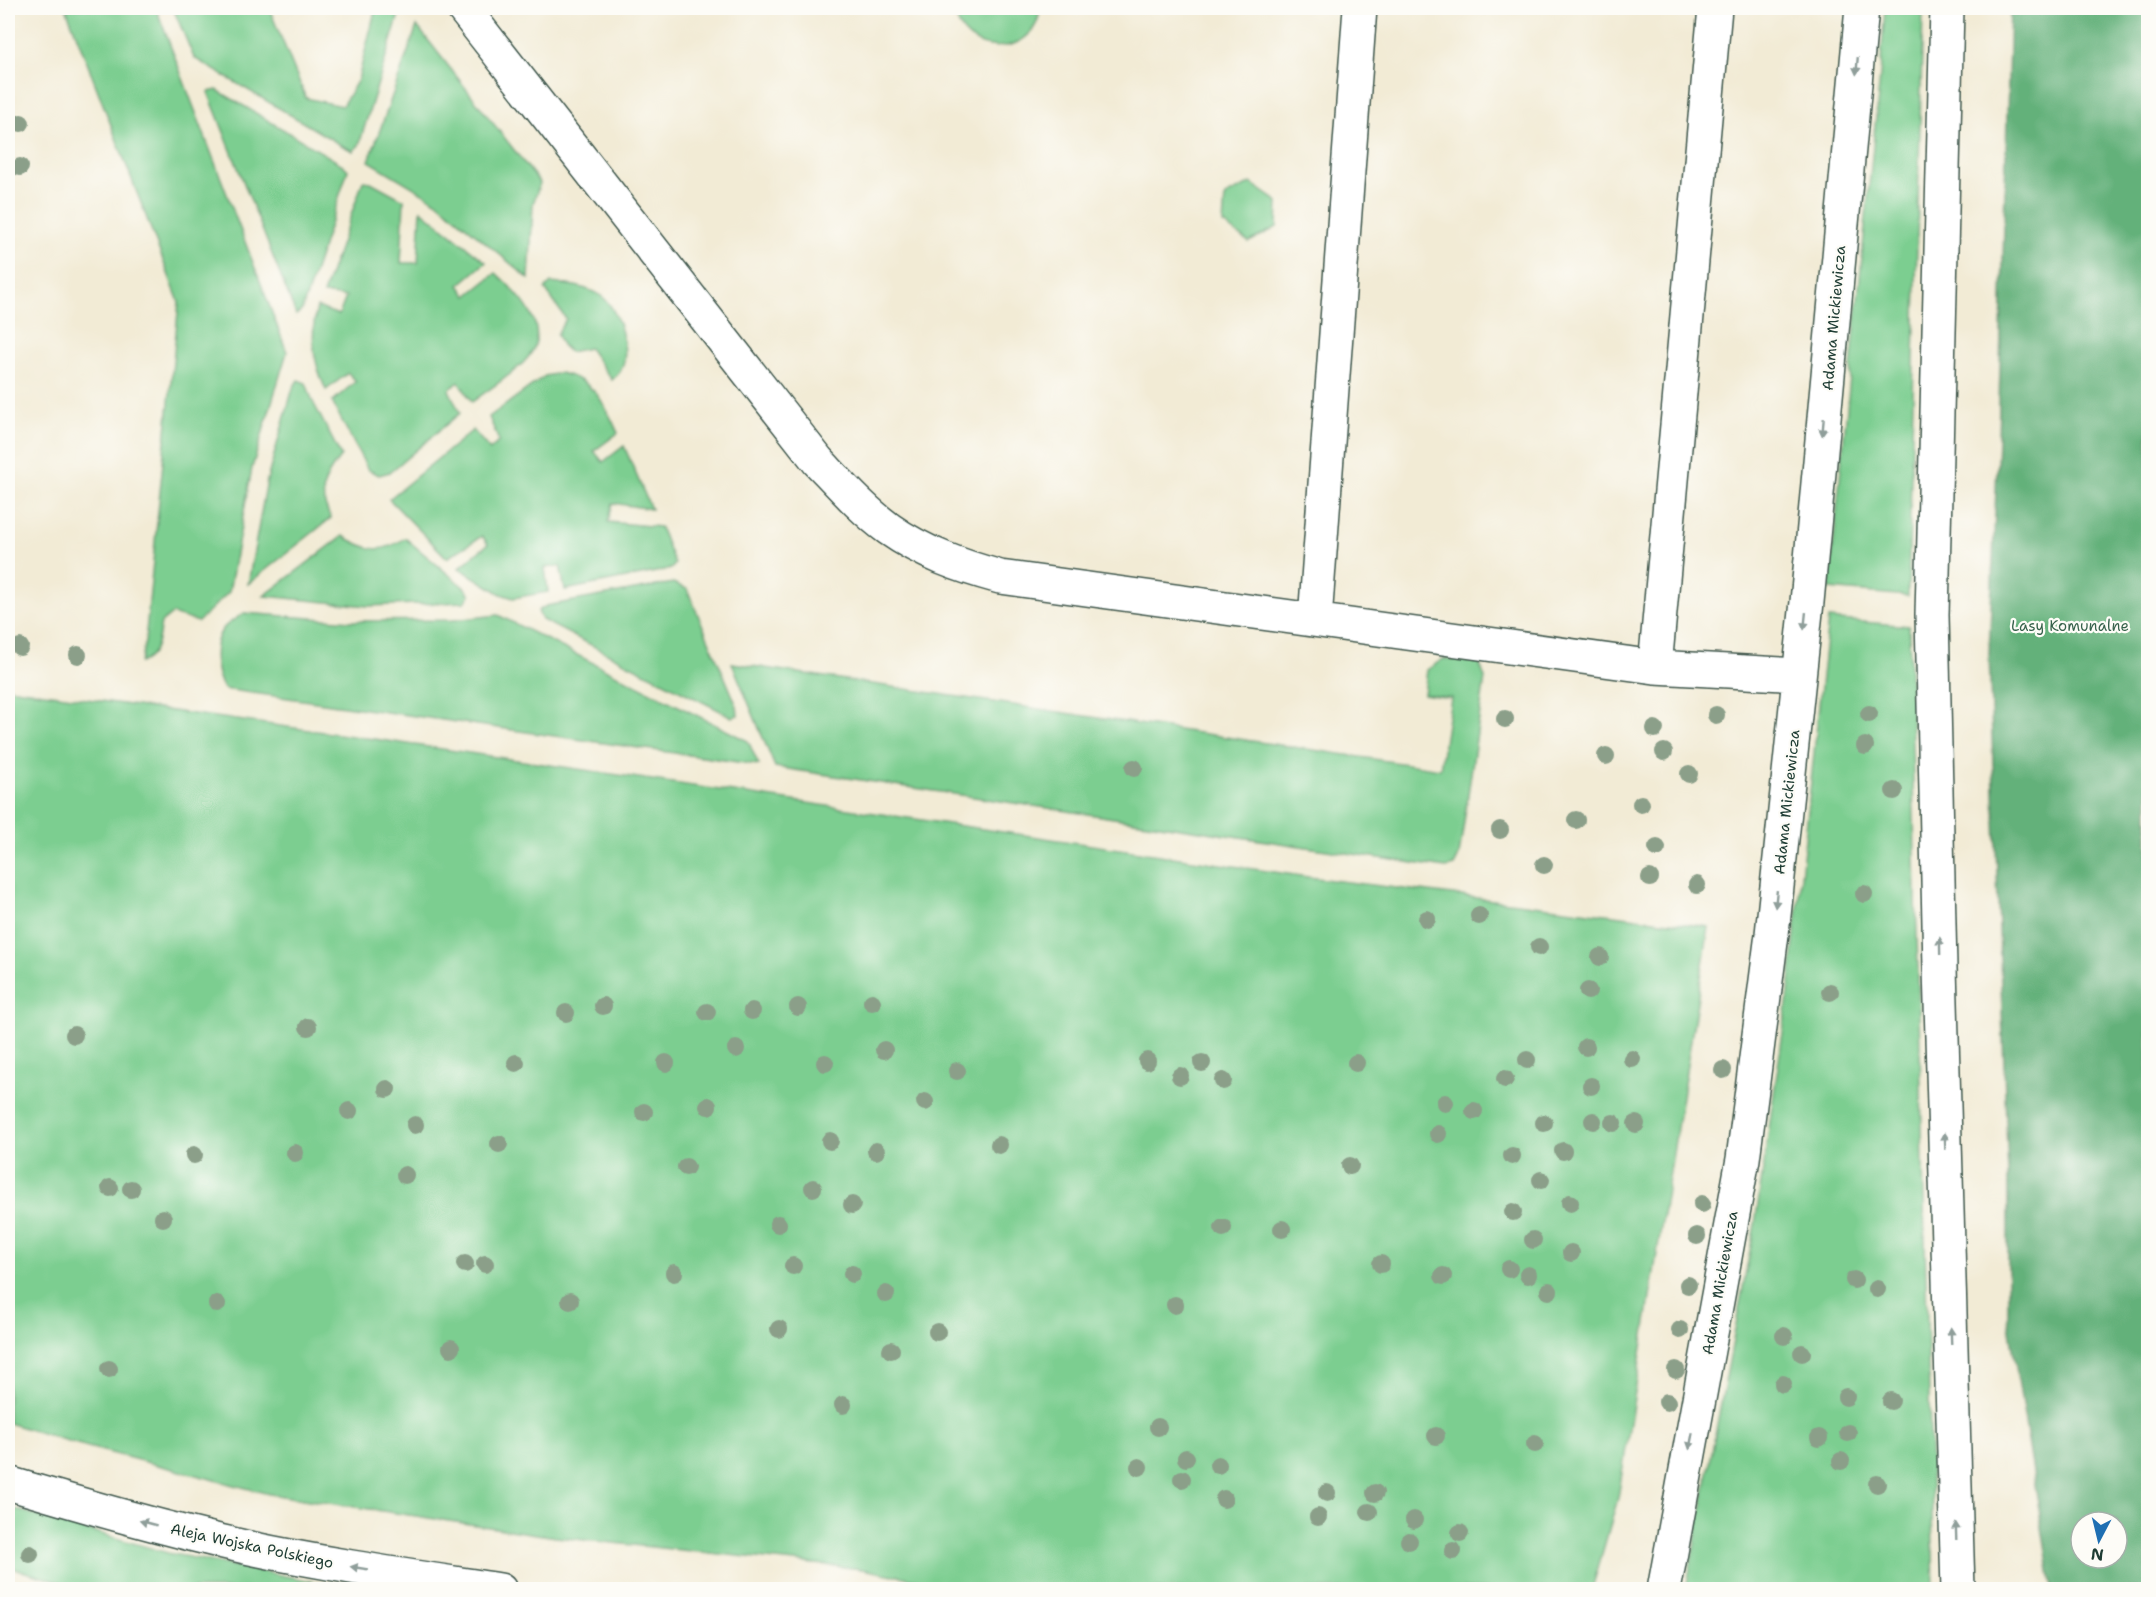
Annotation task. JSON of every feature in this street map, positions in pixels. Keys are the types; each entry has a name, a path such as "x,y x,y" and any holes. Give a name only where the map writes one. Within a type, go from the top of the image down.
{"street":[{"path":"463,8 818,461 887,528 944,560 1000,577 1655,667 1800,675"},
{"path":"1315,620 1360,8"},
{"path":"1655,667 1715,8"},
{"name":"Adama Mickiewicza","path":"1664,1590 1743,1159 1772,934 1800,675 1862,8"},
{"path":"1947,8 1932,615 1958,1590"},
{"name":"Aleja Wojska Polskiego","path":"8,1484 173,1530 246,1547 500,1590"},
{"path":"1646,1590 1674,1532"}],"green space":[{"path":"66,8 156,8 287,352 252,468 229,592 198,622 172,614 161,623 154,651 140,663 145,642 179,302"},
{"path":"173,8 269,8 306,98 342,106 358,80 375,11 373,8 401,8 359,145 353,151 341,145 194,58"},
{"path":"954,8 1040,8 1036,25 1026,37 1013,44 998,47 983,44 970,37 959,25"},
{"path":"1885,8 1923,8 1908,596 1829,589"},
{"name":"Lasy Komunalne","path":"2010,8 2148,8 2148,1589 2052,1589 2008,1318 2008,1176 1989,654 1998,441"},
{"path":"417,26 540,183 533,204 529,279 436,201 369,161"},
{"path":"217,90 348,170 302,310 296,315 208,92"},
{"path":"363,181 371,182 404,200 401,263 418,263 421,210 486,262 459,285 467,296 496,273 524,303 536,326 533,350 524,362 472,402 459,382 449,390 460,413 390,472 379,475 368,470 332,402 356,381 348,373 326,390 318,369 313,339 317,307 339,315 346,297 323,294"},
{"path":"1251,183 1278,202 1277,227 1249,242 1223,224 1225,196"},
{"path":"551,283 589,290 601,296 613,310 624,341 624,362 619,374 612,380 589,348 569,352 562,345 557,334 566,319 545,289"},
{"path":"560,373 582,381 597,394 618,433 594,451 603,462 624,446 651,509 613,503 608,522 660,527 675,564 671,569 565,590 560,566 545,568 548,592 513,598 501,594 459,568 488,544 482,536 447,558 389,499 473,430 490,450 499,441 489,417 545,376"},
{"path":"298,380 306,383 313,402 341,456 330,471 324,486 324,501 331,518 248,584 267,480 293,388"},
{"path":"343,536 359,545 374,549 389,547 405,538 466,589 470,595 465,602 368,606 264,596"},
{"path":"673,583 687,589 737,706 738,715 732,717 542,620 538,611 546,606"},
{"path":"244,613 352,621 453,620 498,615 748,741 759,765 224,689 218,675 216,644 224,627"},
{"path":"1828,619 1909,626 1934,1589 1686,1589 1755,1224 1789,991"},
{"path":"1443,659 1479,662 1485,678 1459,856 1454,866 1446,868 775,767 732,663 1440,769 1451,698 1424,694 1427,670"},
{"path":"8,688 381,740 1308,877 1709,927 1618,1498 1592,1589 966,1589 862,1569 556,1537 269,1494 84,1446 8,1423"},
{"path":"8,1507 168,1553 353,1589 83,1589 8,1567"}]}
